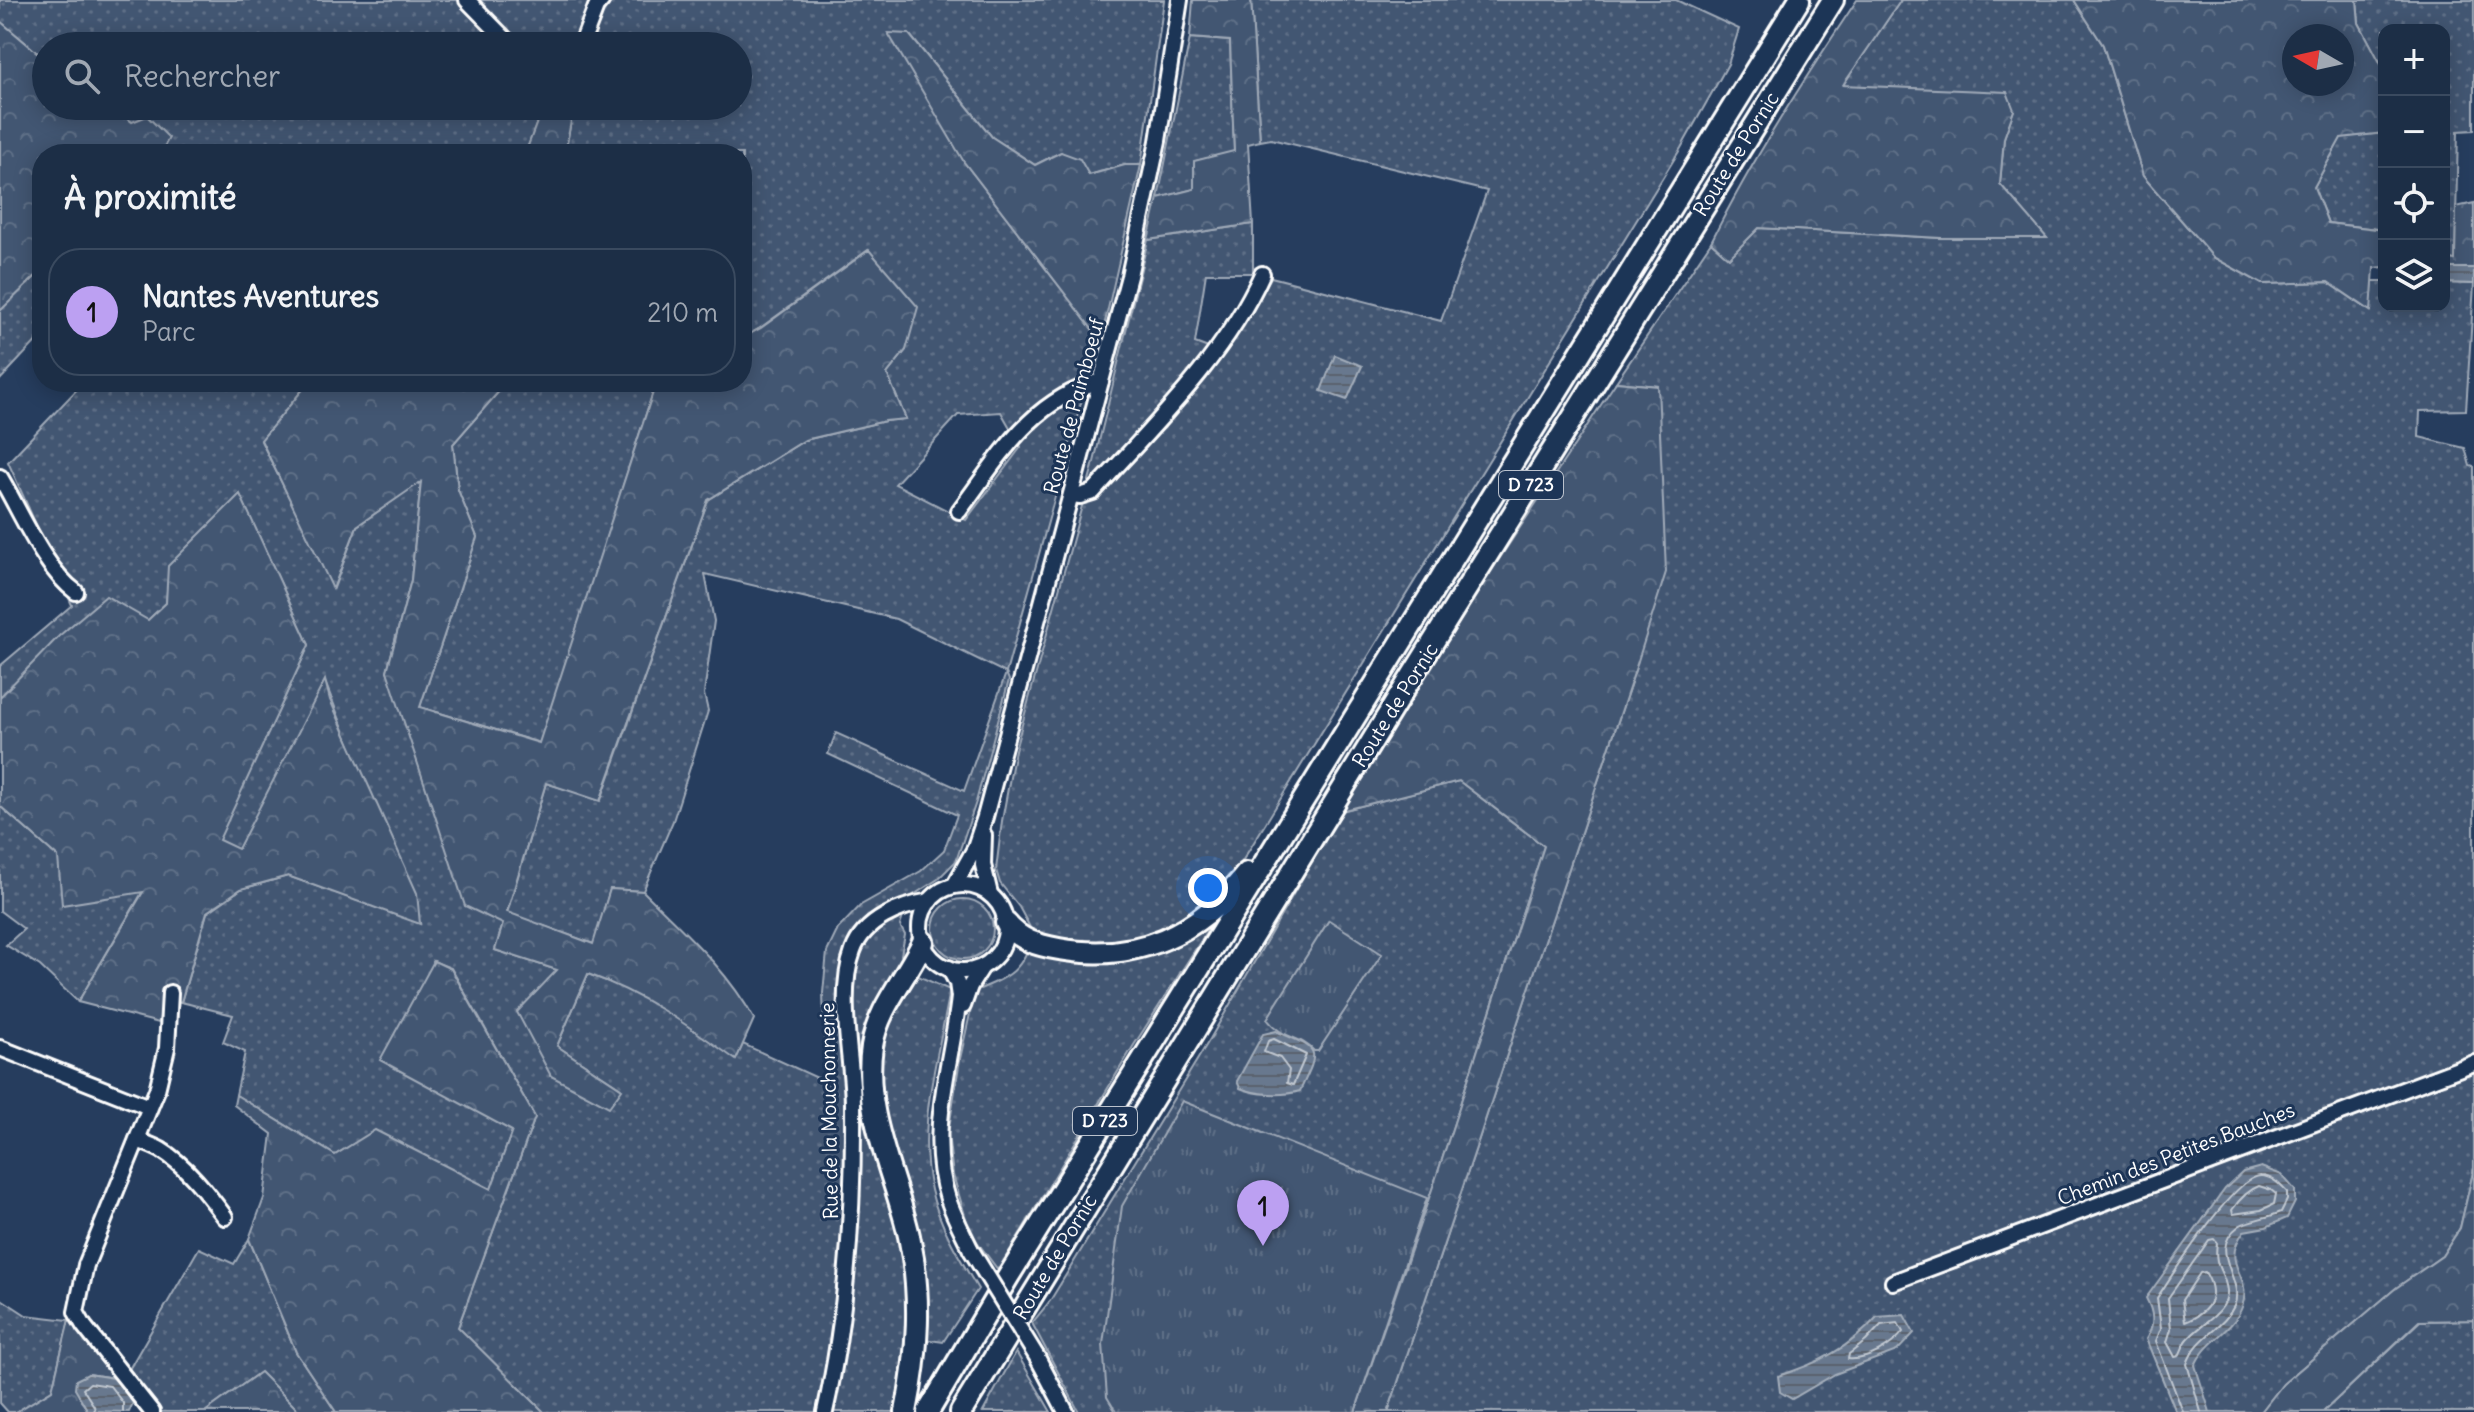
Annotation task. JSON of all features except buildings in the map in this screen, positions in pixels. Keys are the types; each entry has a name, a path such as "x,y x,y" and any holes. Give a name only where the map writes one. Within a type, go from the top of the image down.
{"highway":[{"name":"Route de Pornic","path":"928,1412 1283,831 1799,0"},
{"name":"Route de Pornic","path":"961,1412 1404,689 1833,0"},
{"path":"1006,923 1025,940 1074,951 1115,952 1146,948 1185,930 1206,915 1240,881 1262,848 1283,831"},
{"path":"906,1412 917,1346 916,1289 909,1237 874,1110 870,1063 881,1016 913,965 922,935"},
{"path":"972,1412 1000,1363 1007,1336"}],"street":[{"path":"467,0 498,32"},
{"path":"586,32 602,0"},
{"name":"Route de Paimboeuf","path":"954,886 974,850 985,817 1072,495 1146,204 1180,0"},
{"path":"1072,495 1093,492 1179,398 1244,311 1262,274"},
{"path":"959,511 1014,437 1035,415 1056,399 1101,381"},
{"path":"0,477 52,568 62,582 76,592"},
{"name":"Route de Paimboeuf","path":"985,817 983,865 990,894"},
{"path":"884,917 903,915 922,935 933,958 949,968 965,971 982,967 992,960 1002,947 1006,923 1001,907 990,894 973,886 954,886 939,892 930,901 924,911 922,935"},
{"name":"Rue de la Mouchonnerie","path":"825,1412 835,1368 847,1283 853,1202 853,1101 847,991 849,964 860,936 884,917 897,908 930,901"},
{"path":"982,967 968,990 956,1025 941,1107 940,1147 947,1197 971,1250 1037,1357 1066,1412"},
{"path":"949,968 957,983 956,1025"},
{"path":"152,1412 76,1312 86,1265 157,1090 167,1048 170,993"},
{"path":"0,1048 149,1107"},
{"name":"Chemin des Petites Bauches","path":"1893,1282 2474,1063"},
{"path":"137,1140 176,1161 225,1217"}],"green space":[{"path":"0,0 460,0 468,8 476,0 1164,0 1141,165 1125,165 1089,175 1061,152 1035,165 992,137 910,35 964,162 1092,329 1100,344 1006,673 896,619 705,574 714,621 704,694 708,711 673,821 643,891 610,889 594,944 507,913 546,783 601,800 708,500 805,440 906,419 887,374 906,350 868,250 752,332 752,144 567,144 571,120 752,120 752,32 32,32 32,48 0,21","holes":["1001,412 1021,447 966,520 895,484 958,415"]},
{"path":"1193,0 1251,0 1260,141 1248,144 1253,224 1148,240 1158,198 1194,189 1194,161 1234,151 1230,41 1190,38"},
{"path":"1251,0 1676,0 1739,29 1728,64 1681,148 1238,868 1188,914 1174,922 1187,939 1211,925 1134,1045 998,1270 970,1232 953,1175 948,1134 975,991 1006,977 1020,964 1033,933 1019,907 1000,883 996,870 1002,821 1015,750 1094,462 1148,240 1253,224 1253,273 1206,273 1195,343 1219,352 1253,311 1271,277 1441,321 1487,191 1271,139 1260,141"},
{"path":"1857,0 1901,0 1843,85 2007,92 2014,110 2004,138 2000,184 2047,238 1941,238 1759,228 1729,258 1711,242 1762,149"},
{"path":"1901,0 2074,0 2103,45 2143,176 2213,257 2262,284 2328,282 2370,311 2373,281 2378,281 2378,312 2450,312 2450,283 2474,284 2466,410 2420,411 2419,437 2465,448 2470,466 2474,467 2474,1168 2460,1228 2442,1256 2396,1288 2283,1384 2261,1412 1388,1412 1637,664 1658,386 1616,382 1711,242 1729,258 1759,228 1940,238 2046,237 2000,184 2004,138 2014,110 1842,86"},
{"path":"2074,0 2357,0 2359,23 2378,59 2378,134 2341,138 2314,187 2328,223 2378,229 2378,268 2374,268 2371,311 2328,282 2262,284 2213,257 2143,176 2103,45"},
{"path":"2357,0 2474,0 2474,130 2458,131 2455,261 2450,260 2450,24 2378,24 2378,59 2359,23"},
{"path":"0,21 32,48 32,120 151,120 169,138 166,144 32,144 32,280 0,311"},
{"path":"888,33 909,34 992,137 1035,165 1061,152 1080,159 1089,175 1125,165 1141,165 1100,344 1092,329 964,162"},
{"path":"1190,38 1230,41 1234,152 1195,161 1194,189 1158,198"},
{"path":"129,120 538,120 529,144 165,144 168,138"},
{"path":"538,120 571,120 567,144 529,144"},
{"path":"2378,134 2378,229 2328,223 2314,187 2341,137"},
{"path":"2474,203 2474,268 2450,268 2450,259 2455,260 2456,207"},
{"path":"869,250 918,307 906,350 887,374 906,419 805,440 708,500 600,801 546,783 507,912 593,944 610,889 643,891 718,967 754,1019 736,1060 647,1001 588,974 557,1046 622,1089 609,1107 551,1076 517,1012 557,970 495,950 503,924 465,906 387,671 411,580 421,482 357,526 333,589 261,440 301,392 498,392 453,444 458,490 477,537 420,707 539,743 653,392 752,392 752,333"},
{"path":"32,280 32,346 0,380 0,311"},
{"path":"1616,382 1658,386 1666,572 1388,1412 1355,1412 1438,1172 1544,846 1459,781 1341,811 1490,573"},
{"path":"74,392 301,392 261,441 334,588 357,526 421,481 411,580 387,671 503,924 495,950 557,970 550,1076 621,1088 557,1046 588,974 635,992 736,1059 743,1044 826,1082 823,993 827,952 838,929 861,905 921,871 944,850 957,815 828,754 836,733 964,791 1006,673 1009,680 976,802 956,861 938,879 909,898 900,926 905,935 901,955 918,976 950,990 931,1089 927,1165 939,1216 978,1289 943,1342 910,1337 897,1412 544,1412 458,1327 535,1117 451,968 433,961 512,1131 491,1190 375,1131 335,1155 236,1095 245,1052 223,1042 233,1015 181,1002 207,913 241,889 288,876 420,923 325,682 238,850 218,840 309,645 240,495 169,566 166,603 148,620 0,697 0,666 72,605 8,462"},
{"path":"498,392 653,392 540,743 420,707 477,537 458,490 453,444"},
{"path":"240,494 309,645 219,840 238,849 325,680 330,700 417,893 420,924 288,876 241,889 207,912 181,1002 163,998 159,1023 78,1002 143,892 62,905 58,857 0,806 0,697 59,636 106,596 148,620 166,603 168,566"},
{"path":"1459,781 1544,846 1438,1172 1355,1412 1079,1412 1032,1323 1050,1301 1210,1039 1341,811"},
{"path":"0,806 58,857 143,891 78,1002 40,966 6,945 24,929 0,911"},
{"path":"963,899 975,901 984,908 991,917 991,941 984,950 975,957 963,959 951,957 942,950 935,941 933,929 935,917 942,908 951,901"},
{"path":"1329,920 1382,954 1318,1051 1314,1051 1279,1031 1267,1019"},
{"path":"434,961 451,969 535,1117 458,1327 544,1412 336,1412 296,1352 249,1239 264,1198 272,1134 234,1105 236,1095 335,1155 375,1130 491,1189 512,1131 380,1060"},
{"path":"1182,1101 1427,1198 1355,1412 1116,1412 1107,1397 1103,1344 1122,1206"},
{"path":"2474,1168 2474,1320 2419,1321 2323,1412 2261,1412 2283,1384 2396,1288 2442,1256 2460,1228"},
{"path":"249,1239 296,1352 336,1412 300,1412 260,1372 205,1412 159,1412 127,1373 199,1248 234,1264"},
{"path":"0,1298 26,1315 69,1320 52,1390 16,1412 8,1412 0,1403"},
{"path":"69,1320 114,1378 88,1374 81,1401 90,1412 16,1412 52,1390"},
{"path":"2474,1320 2474,1412 2323,1412 2420,1321"},
{"path":"1016,1352 1051,1412 983,1412"},
{"path":"260,1372 300,1412 205,1412"}],"water":[{"path":"2450,268 2474,268 2474,284 2450,283"},
{"path":"1335,355 1362,366 1347,400 1321,391"},
{"path":"1276,1031 1301,1042 1312,1052 1311,1066 1300,1091 1270,1094 1240,1088 1237,1081 1263,1034"},
{"path":"2261,1167 2282,1175 2295,1190 2295,1202 2287,1218 2266,1227 2244,1231 2237,1243 2234,1253 2244,1286 2242,1307 2195,1365 2210,1412 2176,1412 2146,1339 2152,1319 2146,1298 2225,1189 2243,1172"},
{"path":"1904,1315 1914,1333 1897,1351 1835,1374 1792,1399 1780,1392 1778,1376 1832,1354 1856,1338 1877,1317"},
{"path":"88,1374 114,1378 133,1403 129,1412 88,1411 75,1389 76,1380"}],"place":[{"name":"Nantes Aventures","path":"1263,1246"}]}
